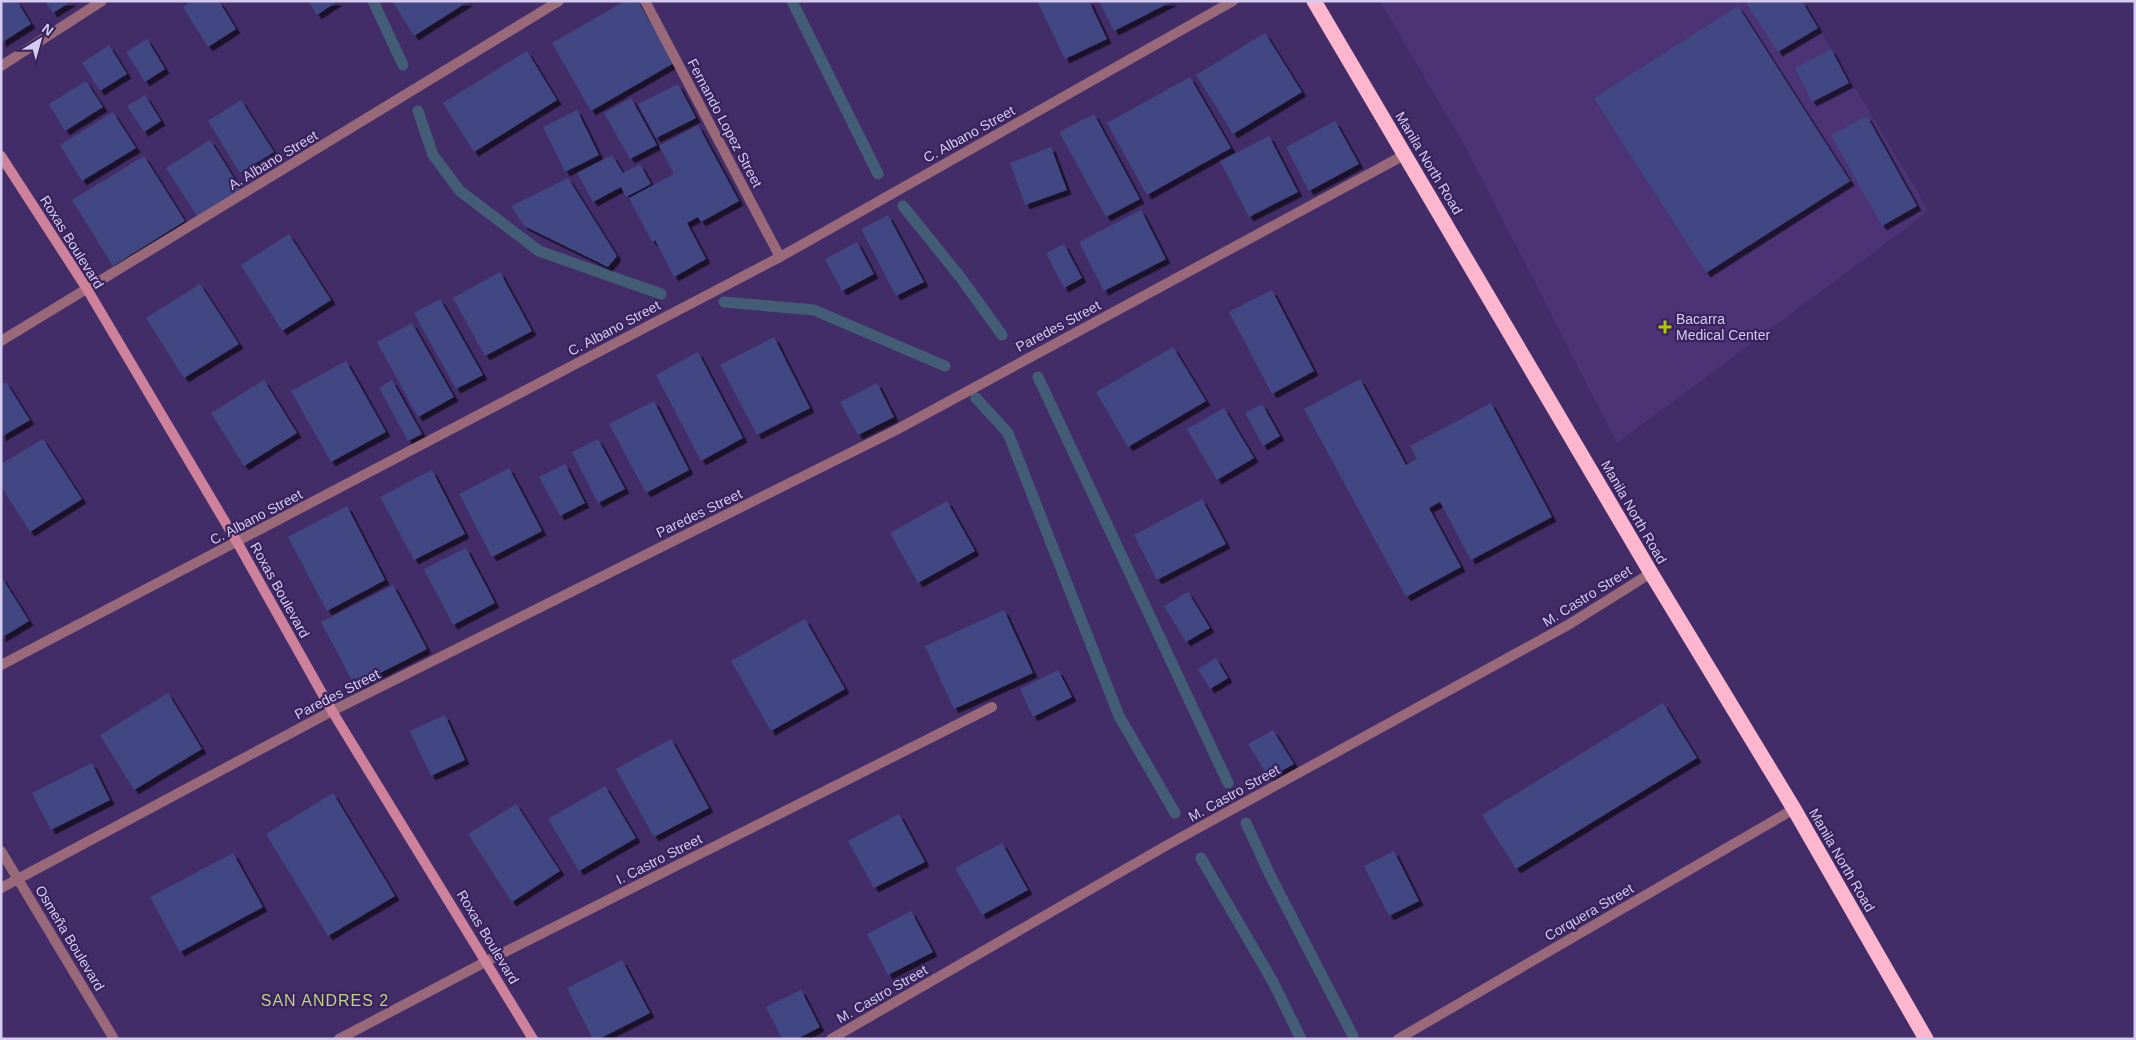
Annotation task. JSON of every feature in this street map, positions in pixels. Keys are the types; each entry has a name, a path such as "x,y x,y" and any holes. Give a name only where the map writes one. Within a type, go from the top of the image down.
{"highway":[{"name":"Manila North Road","path":"1314,1 1406,154 1650,573 1794,809 1926,1039"}],"street":[{"path":"1,66 102,1"},
{"name":"A. Albano Street","path":"1,341 559,1"},
{"name":"Fernando Lopez Street","path":"645,1 780,257"},
{"name":"C. Albano Street","path":"1,665 780,257 1233,1"},
{"name":"Paredes Street","path":"1,888 332,711 896,430 1406,154"},
{"name":"Roxas Boulevard","path":"1,156 87,289 237,542 332,711 533,1039"},
{"name":"M. Castro Street","path":"831,1039 1169,844 1568,625 1650,573"},
{"name":"I. Castro Street","path":"340,1039 487,962 992,707"},
{"name":"Corquera Street","path":"1398,1039 1794,809"},
{"name":"Osmeña Boulevard","path":"1,851 114,1039"}],"shaded area":[{"name":"Bacarra Medical Center","path":"1380,1 1803,1 1929,211 1617,443 1466,148"}],"building":[{"path":"1,1 17,1 31,24 1,43"},
{"path":"45,1 72,1 53,13"},
{"path":"191,1 219,1 236,29 208,47 183,7"},
{"path":"308,1 338,1 317,15"},
{"path":"392,1 469,1 414,36"},
{"path":"625,1 638,1 674,63 591,111 552,43"},
{"path":"1037,1 1089,1 1107,39 1065,59"},
{"path":"1099,1 1173,1 1114,31"},
{"path":"1749,1 1802,1 1818,28 1778,52 1746,3"},
{"path":"1738,6 1850,181 1706,273 1594,98"},
{"path":"1265,33 1302,92 1233,134 1196,75"},
{"path":"147,39 165,69 145,82 126,52"},
{"path":"109,45 127,74 100,91 82,63"},
{"path":"1831,49 1849,83 1812,102 1795,68"},
{"path":"527,51 557,100 474,152 443,103"},
{"path":"1190,77 1231,148 1147,195 1107,123"},
{"path":"86,81 103,107 65,131 49,104"},
{"path":"678,84 696,118 656,138 638,104"},
{"path":"145,95 161,121 144,132 127,106"},
{"path":"631,98 657,145 630,159 604,113"},
{"path":"241,100 274,152 240,173 208,121"},
{"path":"577,110 599,155 565,172 543,127"},
{"path":"113,112 136,148 82,181 60,145"},
{"path":"1094,114 1140,199 1106,217 1059,132"},
{"path":"1867,116 1917,206 1882,226 1831,135"},
{"path":"1335,121 1359,164 1309,191 1286,147"},
{"path":"698,125 739,201 701,222 698,217 687,223 706,259 674,277 655,240 652,242 629,198 674,174 659,146"},
{"path":"1269,136 1298,192 1249,217 1220,161"},
{"path":"210,140 241,189 197,216 166,168"},
{"path":"1051,147 1067,190 1025,205 1010,163"},
{"path":"612,155 623,173 640,164 651,184 626,197 621,187 593,202 577,173"},
{"path":"144,156 185,221 113,266 72,200"},
{"path":"568,178 617,256 608,267 524,226 511,206"},
{"path":"1141,210 1166,259 1104,291 1079,242"},
{"path":"888,215 924,282 896,296 861,229"},
{"path":"289,234 331,300 282,331 241,265"},
{"path":"857,242 874,274 842,291 825,259"},
{"path":"1064,244 1082,278 1064,288 1046,253"},
{"path":"500,272 532,331 485,356 453,298"},
{"path":"200,284 239,344 184,378 146,318"},
{"path":"1272,290 1314,371 1272,394 1229,312"},
{"path":"440,299 483,375 456,389 414,313"},
{"path":"412,323 454,397 418,417 377,342"},
{"path":"774,337 810,408 757,435 720,365"},
{"path":"1173,347 1206,401 1128,447 1096,392"},
{"path":"698,352 743,438 701,461 656,375"},
{"path":"346,361 386,432 331,462 291,391"},
{"path":"1360,379 1406,465 1417,459 1410,446 1491,403 1552,517 1471,560 1440,502 1429,508 1461,567 1406,597 1304,409"},
{"path":"264,380 297,433 244,466 211,413"},
{"path":"392,380 422,434 408,441 379,388"},
{"path":"6,382 30,420 1,437 1,385"},
{"path":"877,383 894,417 858,435 840,402"},
{"path":"654,401 689,470 646,493 609,424"},
{"path":"1262,404 1280,436 1263,446 1245,413"},
{"path":"1224,408 1254,458 1217,480 1187,429"},
{"path":"43,439 82,499 30,532 1,486 1,464"},
{"path":"598,439 625,489 598,503 572,452"},
{"path":"565,464 585,503 560,516 539,477"},
{"path":"509,468 542,531 492,557 459,494"},
{"path":"432,470 465,534 414,560 380,497"},
{"path":"1202,499 1226,544 1157,580 1134,535"},
{"path":"947,501 975,551 918,583 890,533"},
{"path":"347,506 385,580 327,611 288,537"},
{"path":"466,548 495,603 453,625 424,569"},
{"path":"1,576 29,621 1,638"},
{"path":"393,585 427,649 355,686 321,622"},
{"path":"1188,592 1210,628 1186,642 1164,606"},
{"path":"1004,610 1033,673 954,709 925,646"},
{"path":"805,619 845,689 771,731 731,661"},
{"path":"1216,658 1228,678 1210,689 1198,669"},
{"path":"1058,670 1072,697 1033,717 1020,689"},
{"path":"168,693 202,749 134,790 100,735"},
{"path":"1663,703 1697,758 1516,869 1482,815"},
{"path":"445,715 465,760 431,776 410,731"},
{"path":"1273,730 1294,764 1269,778 1248,744"},
{"path":"671,739 709,808 654,837 616,769"},
{"path":"92,763 110,800 51,830 32,793"},
{"path":"605,786 636,838 579,871 548,819"},
{"path":"333,793 395,896 328,936 266,834"},
{"path":"516,804 560,871 512,902 468,834"},
{"path":"899,814 925,862 874,888 848,841"},
{"path":"1002,843 1028,890 982,915 955,868"},
{"path":"1394,851 1419,901 1389,916 1364,866"},
{"path":"233,853 263,907 180,952 150,897"},
{"path":"911,911 933,952 888,975 867,934"},
{"path":"622,960 650,1013 599,1039 593,1039 567,988"},
{"path":"801,990 820,1027 797,1039 782,1039 766,1007"}],"waterway":[{"path":"373,1 403,65"},
{"path":"792,1 878,174"},
{"path":"418,111 433,155 460,191 539,251 661,294"},
{"path":"903,206 961,278 1002,335"},
{"path":"724,302 814,310 945,366"},
{"path":"1038,377 1228,783"},
{"path":"976,398 1008,433 1119,716 1175,813"},
{"path":"1246,823 1269,873 1353,1036"},
{"path":"1201,858 1273,982 1301,1039"}],"place":[{"name":"Bacarra Medical Center","path":"1665,327"}],"district":[{"name":"SAN ANDRES 2","path":"325,1000"}]}
